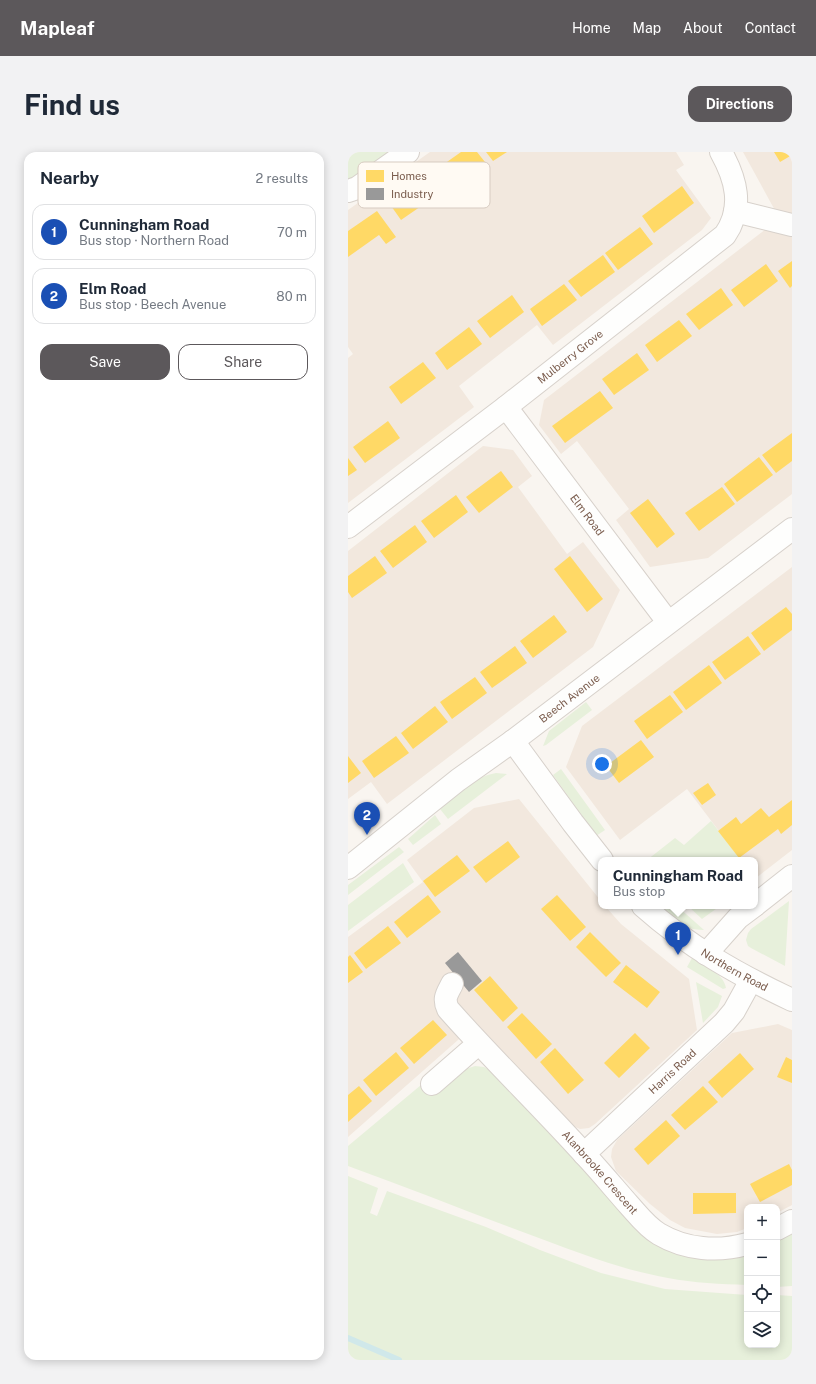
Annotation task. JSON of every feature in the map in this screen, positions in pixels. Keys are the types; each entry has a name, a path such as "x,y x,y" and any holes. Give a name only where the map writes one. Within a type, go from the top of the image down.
{"street":[{"path":"394,162 408,152"},
{"name":"Mulberry Grove","path":"348,527 506,407 725,235 730,228 735,212 736,196 732,172 721,152"},
{"path":"348,191 358,187"},
{"path":"735,212 792,225"},
{"name":"Elm Road","path":"506,407 668,622"},
{"name":"Beech Avenue","path":"348,868 458,780 513,741 792,529"},
{"path":"513,741 600,857"},
{"path":"758,902 792,876"},
{"name":"Northern Road","path":"646,909 670,930 706,954 750,980 792,1000"},
{"path":"706,954 738,918 749,909"},
{"name":"Harris Road","path":"584,1154 724,1022 734,1011 750,980"},
{"name":"Alanbrooke Crescent","path":"452,984 445,999 445,1004 448,1009 478,1044 526,1092 584,1154 650,1228 669,1239 694,1247 722,1248 744,1245"},
{"path":"432,1084 478,1044"},
{"path":"780,1227 792,1221"}],"shaded area":[{"path":"430,152 676,152 684,165 676,170 711,218 702,230 553,345 537,325 459,386 474,407 348,503 348,358 353,354 348,347 348,210 358,203 358,208 490,208 490,162 416,162"},
{"path":"743,152 792,152 792,217 777,214"},
{"path":"771,225 792,230 792,494 708,558 650,567 616,520 629,509 577,441 561,454 539,425 544,400"},
{"path":"483,446 513,450 532,476 518,487 567,554 583,542 620,590 593,647 387,804 371,782 348,799 348,551"},
{"path":"792,567 792,850 758,876 758,857 739,857 687,789 620,840 566,767 582,726"},
{"path":"519,799 598,897 598,909 608,909 621,924 689,979 697,1030 595,1124 589,1128 580,1129 571,1125 475,1025 348,1137 348,937 423,882 407,860 474,808"},
{"path":"778,1024 792,1030 792,1205 780,1211 780,1204 744,1204 744,1229 737,1232 717,1234 685,1228 670,1220 650,1204 616,1171 611,1157 612,1149 617,1140 732,1033"}],"green space":[{"path":"348,152 397,152 380,162 358,162 358,175 348,181"},
{"path":"586,702 592,710 543,746 549,731"},
{"path":"561,769 605,830 596,836 553,775"},
{"path":"496,773 507,774 448,819 440,809 473,782"},
{"path":"435,815 441,824 413,845 408,839"},
{"path":"711,821 739,857 651,857 675,838 684,845"},
{"path":"399,847 404,852 348,895 348,885"},
{"path":"403,863 414,882 348,931 348,905"},
{"path":"789,901 785,966 748,946 746,940 751,929"},
{"path":"664,909 680,909 704,930 690,928 675,919"},
{"path":"691,909 716,909 702,919"},
{"path":"692,958 717,974 721,978 726,988 723,989 687,967"},
{"path":"696,982 722,996 718,1007 703,1023"},
{"path":"475,1066 484,1067 491,1071 641,1230 744,1250 744,1285 678,1280 625,1268 569,1249 348,1166 348,1146 421,1085 431,1096 460,1071"},
{"path":"348,1176 378,1188 370,1213 377,1216 387,1191 486,1227 540,1250 601,1273 665,1289 744,1295 744,1348 780,1348 780,1295 792,1296 792,1360 348,1360"},
{"path":"792,1229 792,1286 780,1287 780,1235"}],"building: Homes":[{"path":"461,152 477,152 485,162 447,162"},
{"path":"486,152 507,152 493,161"},
{"path":"774,152 792,152 792,155 780,162"},
{"path":"682,186 694,203 654,233 642,216"},
{"path":"393,208 418,208 401,220"},
{"path":"377,211 396,237 386,244 379,235 348,257 348,231"},
{"path":"640,227 653,244 618,270 605,253"},
{"path":"603,255 615,272 581,297 568,281"},
{"path":"792,261 792,286 790,288 778,271"},
{"path":"766,264 778,281 744,307 731,290"},
{"path":"564,284 577,300 542,326 530,309"},
{"path":"721,288 733,305 699,330 686,314"},
{"path":"512,295 524,312 490,338 477,321"},
{"path":"679,320 692,336 657,362 645,345"},
{"path":"469,327 482,344 447,370 435,353"},
{"path":"637,353 649,370 614,395 602,379"},
{"path":"423,362 436,378 401,404 389,387"},
{"path":"600,391 613,408 565,443 552,426"},
{"path":"388,421 400,438 365,463 353,447"},
{"path":"792,433 792,461 776,473 762,455"},
{"path":"759,457 773,475 737,502 724,484"},
{"path":"348,458 357,470 348,476"},
{"path":"501,471 513,487 479,513 466,497"},
{"path":"722,487 735,504 699,531 685,513"},
{"path":"456,495 468,512 434,538 421,521"},
{"path":"648,499 675,534 657,548 630,513"},
{"path":"415,525 427,542 393,568 380,551"},
{"path":"375,556 387,573 352,598 348,592 348,576"},
{"path":"570,556 603,599 587,612 554,569"},
{"path":"786,607 792,614 792,630 764,651 751,633"},
{"path":"554,615 567,632 533,658 520,641"},
{"path":"748,636 761,654 725,680 712,662"},
{"path":"515,646 527,663 492,688 480,672"},
{"path":"709,665 722,683 686,710 673,692"},
{"path":"475,677 487,693 452,719 440,702"},
{"path":"670,695 683,712 647,739 634,721"},
{"path":"435,706 448,722 413,749 401,733"},
{"path":"396,736 409,753 374,778 362,761"},
{"path":"641,740 654,757 619,783 606,766"},
{"path":"348,756 361,773 348,783"},
{"path":"708,783 716,795 702,805 693,793"},
{"path":"792,800 792,825 781,834 778,829 740,857 738,857 718,831 736,817 741,824 761,808 769,817"},
{"path":"508,841 520,857 486,883 473,867"},
{"path":"457,855 470,871 435,897 423,881"},
{"path":"428,895 441,912 407,938 394,922"},
{"path":"557,895 586,927 570,941 541,909"},
{"path":"388,926 401,943 366,969 354,953"},
{"path":"590,932 621,963 606,977 576,947"},
{"path":"350,955 363,972 348,983 348,957"},
{"path":"626,965 660,992 647,1008 613,982"},
{"path":"490,976 518,1008 503,1022 474,990"},
{"path":"522,1013 552,1044 536,1059 507,1027"},
{"path":"433,1020 447,1035 414,1064 400,1048"},
{"path":"635,1033 650,1048 619,1078 604,1063"},
{"path":"555,1048 584,1080 568,1094 540,1062"},
{"path":"396,1052 409,1068 376,1096 363,1080"},
{"path":"740,1053 754,1069 722,1098 708,1082"},
{"path":"786,1057 792,1060 792,1083 777,1077"},
{"path":"359,1086 372,1101 348,1122 348,1095"},
{"path":"703,1086 718,1102 685,1130 671,1115"},
{"path":"666,1120 680,1136 648,1165 634,1149"},
{"path":"789,1164 792,1170 792,1185 760,1202 750,1184"},
{"path":"693,1193 736,1193 736,1213 693,1214"}],"building: Industry":[{"path":"458,952 482,981 469,992 445,963"}],"waterway":[{"path":"348,1338 399,1360"}],"place":[{"name":"Elm Road","path":"367,835"},
{"name":"Cunningham Road","path":"678,955"}]}
